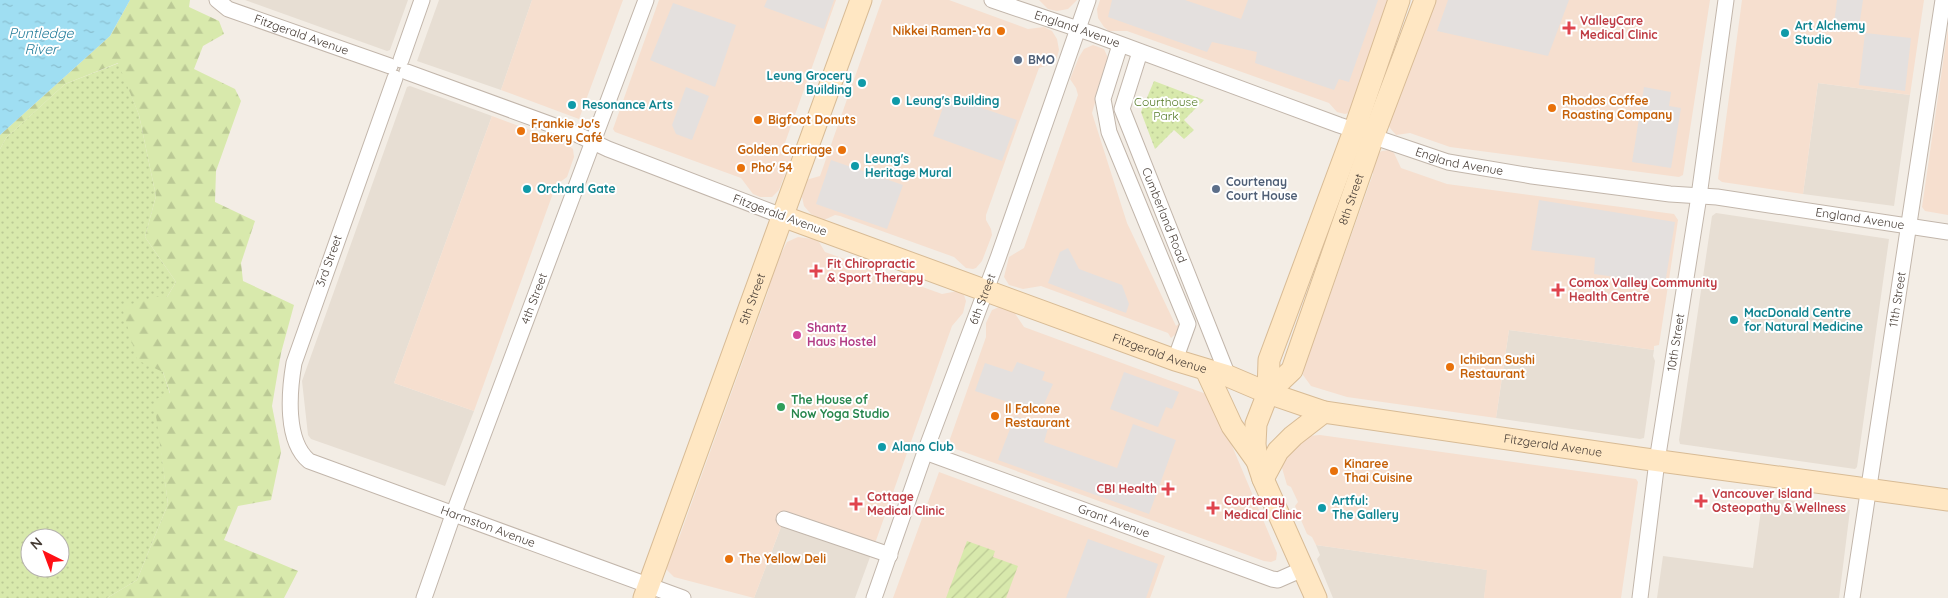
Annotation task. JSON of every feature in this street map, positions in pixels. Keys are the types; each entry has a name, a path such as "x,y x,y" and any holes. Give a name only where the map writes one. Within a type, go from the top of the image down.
{"street":[{"name":"Fitzgerald Avenue","path":"217,0 228,9 574,133 687,180 782,216 1175,360 1228,376 1268,393 1324,412 1657,461 1948,500"},
{"name":"3rd Street","path":"298,449 291,411 290,392 294,363 422,0"},
{"name":"4th Street","path":"424,598 453,515 646,0"},
{"name":"5th Street","path":"646,592 861,0"},
{"name":"England Avenue","path":"992,0 1078,29 1364,134 1448,162 1532,176 1670,194 1724,198 1948,232"},
{"name":"6th Street","path":"874,598 925,452 986,290 1088,0"},
{"name":"8th Street","path":"1260,470 1255,444 1256,424 1268,393 1292,370 1364,134 1399,0"},
{"name":"8th Street","path":"1364,134 1425,0"},
{"name":"10th Street","path":"1640,598 1657,461 1699,196 1726,0"},
{"name":"11th Street","path":"1852,598 1942,0"},
{"name":"Cumberland Road","path":"1120,45 1104,99 1109,132 1188,324 1175,360"},
{"name":"Cumberland Road","path":"1140,52 1122,109 1228,376"},
{"path":"1206,370 1232,426 1260,470 1316,598"},
{"path":"1260,470 1293,436 1324,412"},
{"name":"Harmston Avenue","path":"298,449 309,461 453,515 646,592 683,598"},
{"name":"Grant Avenue","path":"925,452 1272,579 1278,580 1303,569"},
{"path":"784,519 890,555"}],"shaded area":[{"path":"245,0 408,0 390,50 387,51"},
{"path":"439,0 532,0 501,90 417,61"},
{"path":"532,0 623,0 579,119 501,90"},
{"path":"659,0 836,0 781,154 789,154 791,158 779,190 772,197 760,197 753,194 741,178 615,132 613,129"},
{"path":"767,0 834,0 824,29 764,7"},
{"path":"882,0 949,0 1028,29 1044,27 1052,31 1057,39 1059,50 1056,61 1039,68 986,215 992,235 982,261 976,268 966,268 954,257 840,216 835,215 824,220 811,214 804,206 802,197 806,180 820,176"},
{"path":"1039,0 1077,0 1068,9 1057,11 1048,9"},
{"path":"1100,0 1389,0 1349,113 1345,114 1337,112 1329,103 1127,31 1109,31 1098,18 1097,9"},
{"path":"1112,0 1185,0 1241,19 1248,0 1378,0 1349,82 1339,79 1334,90 1255,63 1257,52 1212,42 1207,52 1108,17"},
{"path":"1435,0 1710,0 1683,175 1679,177 1450,147 1410,133 1396,135 1387,122 1389,112 1396,106"},
{"path":"1448,0 1569,0 1548,56 1437,31"},
{"path":"1742,0 1924,0 1910,95 1818,83 1803,194 1722,182 1718,179"},
{"path":"1837,0 1863,0 1859,27 1834,23"},
{"path":"673,3 736,25 715,87 650,60"},
{"path":"1948,28 1948,215 1925,211 1922,207"},
{"path":"1865,33 1911,38 1905,91 1859,85"},
{"path":"1093,45 1104,49 1108,58 1092,113 1127,223 1176,326 1181,322 1177,333 1171,338 1168,333 1041,286 1023,289 1009,285 1004,277 1009,257 1024,248 1078,95 1070,79 1084,49"},
{"path":"1818,83 1910,95 1894,206 1803,194"},
{"path":"410,86 492,116 394,383 474,411 445,486 311,439 308,435 302,381 407,87"},
{"path":"686,87 709,96 692,140 676,134 672,125"},
{"path":"1644,87 1671,92 1669,106 1681,108 1671,168 1632,162"},
{"path":"947,96 1017,120 1002,161 933,136"},
{"path":"492,116 565,143 573,149 574,157 567,177 556,185 474,411 394,383"},
{"path":"1389,150 1394,153 1401,168 1447,184 1674,214 1678,220 1659,345 1654,346 1654,350 1509,330 1496,418 1347,397 1311,386 1303,375 1304,368 1373,174 1372,162 1376,154"},
{"path":"831,160 903,185 887,229 816,204"},
{"path":"1539,200 1675,222 1665,284 1594,274 1595,258 1531,250"},
{"path":"1716,213 1889,239 1857,467 1855,469 1680,444 1679,440 1712,216"},
{"path":"798,237 813,239 819,242 825,252 942,294 958,291 964,295 966,301 963,313 952,326 873,549 784,519 754,598 674,577 667,570 667,564 671,547 679,538 769,289 768,277 775,257 779,258 787,242"},
{"path":"1068,248 1079,269 1122,285 1129,304 1126,313 1048,283 1060,252"},
{"path":"999,307 1014,312 1024,327 1209,395 1212,398 1277,553 1276,560 1271,562 1264,561 950,446 950,439 986,337 986,323 992,310"},
{"path":"1509,330 1654,350 1653,356 1655,361 1644,438 1640,439 1496,418"},
{"path":"1017,362 1045,372 1042,380 1053,384 1040,413 975,391 985,363 1012,372"},
{"path":"1124,372 1179,392 1172,409 1166,407 1158,427 1110,409"},
{"path":"1015,416 1048,428 1044,442 1117,468 1133,424 1176,440 1149,514 998,460"},
{"path":"1320,435 1636,479 1638,482 1621,598 1484,598 1487,570 1316,545 1312,537 1307,534 1295,506 1298,502 1291,487 1287,485 1282,468 1285,456 1308,436"},
{"path":"939,472 1165,556 1150,598 893,598"},
{"path":"1763,496 1850,510 1839,598 1657,598 1663,556 1753,568"},
{"path":"784,519 873,549 855,598 754,598"},
{"path":"1088,539 1158,564 1146,598 1066,598"},
{"path":"1316,545 1488,570 1484,598 1333,598 1317,559 1320,555"}],"green space":[{"path":"130,0 190,0 189,7 219,21 224,34 203,46 194,69 235,89 241,101 216,171 215,202 255,221 241,263 243,281 294,305 281,353 272,406 281,452 271,500 238,506 224,540 298,571 284,598 107,598 137,580 168,504 154,400 170,393 163,372 137,360 122,307 155,297 167,297 176,282 145,237 156,196 139,115 118,63 65,84 6,138 0,149 0,135 110,36"},
{"path":"119,63 139,115 156,196 145,237 176,282 167,297 155,297 163,372 170,394 155,400 168,504 137,580 107,598 0,598 0,149 6,138 65,84"},
{"name":"Courthouse Park","path":"1154,81 1204,100 1184,120 1194,130 1184,139 1174,130 1155,149 1141,112"},
{"path":"967,541 995,551 993,557 1018,566 1006,598 946,598"}],"water":[{"name":"Puntledge River","path":"0,0 130,0 110,36 0,135"}],"place":[{"name":"ValleyCare Medical Clinic","path":"1569,28"},
{"name":"Nikkei Ramen-Ya","path":"1001,31"},
{"name":"Art Alchemy Studio","path":"1785,33"},
{"name":"BMO","path":"1018,60"},
{"name":"Leung Grocery Building","path":"862,83"},
{"name":"Leung's Building","path":"896,101"},
{"name":"Resonance Arts","path":"572,105"},
{"name":"Rhodos Coffee Roasting Company","path":"1552,108"},
{"name":"Bigfoot Donuts","path":"758,120"},
{"name":"Frankie Jo's Bakery Café","path":"521,131"},
{"name":"Golden Carriage","path":"842,150"},
{"name":"Leung's Heritage Mural","path":"855,166"},
{"name":"Pho' 54","path":"741,168"},
{"name":"Orchard Gate","path":"527,189"},
{"name":"Courtenay Court House","path":"1216,189"},
{"name":"Fit Chiropractic & Sport Therapy","path":"816,271"},
{"name":"Comox Valley Community Health Centre","path":"1558,290"},
{"name":"MacDonald Centre for Natural Medicine","path":"1734,320"},
{"name":"Shantz Haus Hostel","path":"797,335"},
{"name":"Ichiban Sushi Restaurant","path":"1450,367"},
{"name":"The House of Now Yoga Studio","path":"781,407"},
{"name":"Il Falcone Restaurant","path":"995,416"},
{"name":"Alano Club","path":"882,447"},
{"name":"Kinaree Thai Cuisine","path":"1334,471"},
{"name":"CBI Health","path":"1168,489"},
{"name":"Vancouver Island Osteopathy & Wellness","path":"1701,501"},
{"name":"Cottage Medical Clinic","path":"856,504"},
{"name":"Courtenay Medical Clinic","path":"1213,508"},
{"name":"Artful: The Gallery","path":"1322,508"},
{"name":"The Yellow Deli","path":"729,559"}]}
